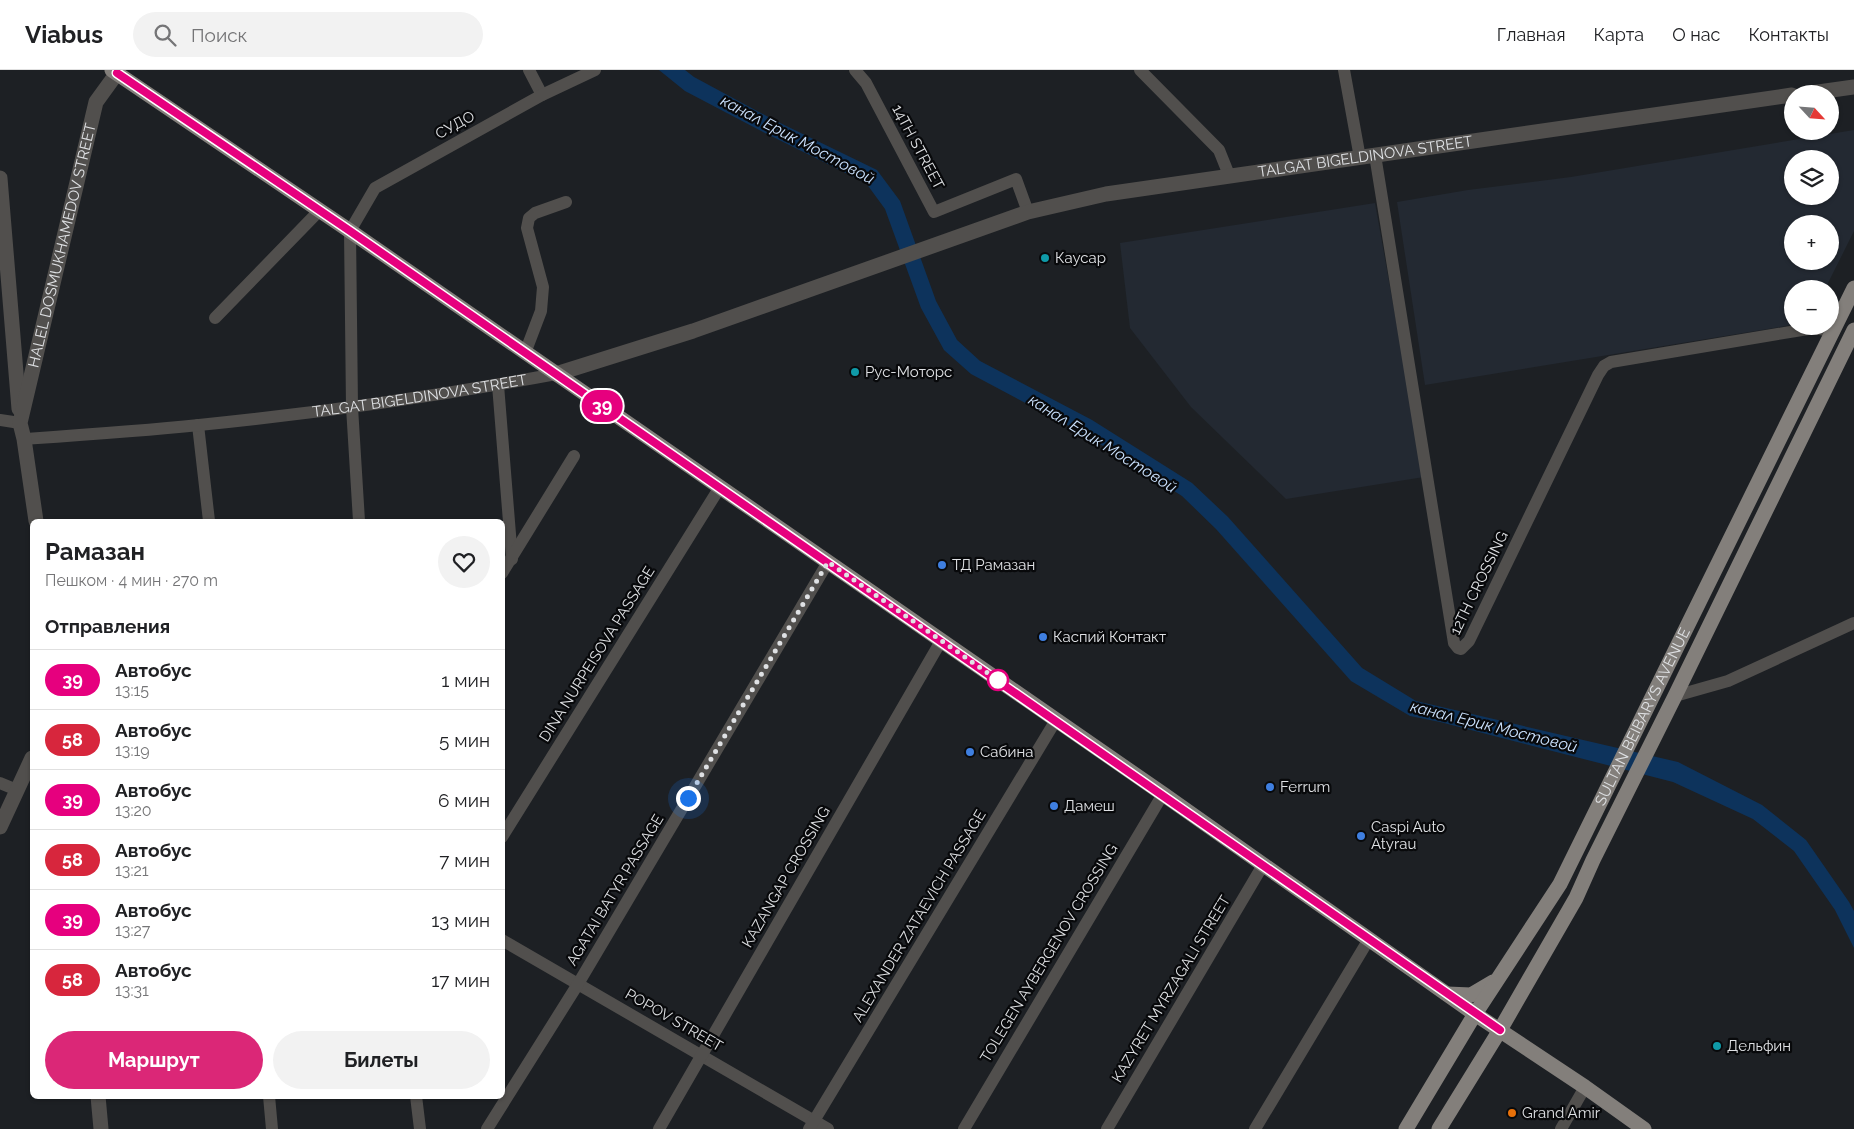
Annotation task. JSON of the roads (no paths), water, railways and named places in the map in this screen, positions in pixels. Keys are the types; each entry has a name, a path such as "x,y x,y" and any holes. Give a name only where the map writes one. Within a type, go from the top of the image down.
{"main road":[{"path":"117,71 1163,794 1475,1014 1586,1087 1644,1129"},
{"name":"SULTAN BEIBARYS AVENUE","path":"1839,319 1854,288"},
{"name":"SULTAN BEIBARYS AVENUE","path":"1439,1129 1500,1030 1576,898 1854,330"},
{"name":"SULTAN BEIBARYS AVENUE","path":"1406,1129 1475,1014 1560,884 1832,335"},
{"path":"1446,993 1459,996 1472,995 1499,978"},
{"path":"1446,993 1461,1014 1462,1026 1458,1043"},
{"path":"1519,997 1515,1024 1517,1034 1526,1048"},
{"path":"1486,1052 1504,1044 1526,1048"}],"street":[{"path":"529,70 542,95"},
{"name":"СУДО","path":"350,231 375,188 542,95 594,70"},
{"name":"14TH STREET","path":"855,70 866,83 934,212 1016,179 1028,212"},
{"path":"1140,70 1219,150 1229,175"},
{"path":"1344,70 1367,157"},
{"name":"HALEL DOSMUKHAMEDOV STREET","path":"20,423 96,102 117,71"},
{"path":"1839,88 1854,86"},
{"name":"TALGAT BIGELDINOVA STREET","path":"24,439 198,425 352,406 498,385 556,374 693,331 1028,212 1106,194 1784,96"},
{"name":"12TH CROSSING","path":"1367,157 1454,643 1458,648 1465,647 1469,641 1604,366 1611,362 1784,333"},
{"name":"HALEL DOSMUKHAMEDOV STREET","path":"0,178 20,423 36,519"},
{"path":"525,353 541,311 543,287 528,228 528,218 566,202"},
{"path":"215,318 319,211"},
{"path":"350,231 352,406 359,519"},
{"path":"498,385 512,559"},
{"path":"0,420 20,423"},
{"path":"198,425 209,519"},
{"path":"505,569 574,456"},
{"name":"DINA NURPEISOVA PASSAGE","path":"505,832 720,487"},
{"name":"AGATAI BATYR PASSAGE","path":"487,1129 578,984 828,562"},
{"path":"1675,696 1728,681 1854,623"},
{"name":"KAZANGAP CROSSING","path":"658,1129 941,641"},
{"name":"ALEXANDER ZATAEVICH PASSAGE","path":"811,1125 1056,720"},
{"path":"0,827 30,762"},
{"path":"0,783 17,790"},
{"name":"TOLEGEN AYBERGENOV CROSSING","path":"964,1129 1163,794"},
{"name":"KAZYRET MYRZAGALI STREET","path":"1107,1129 1263,865"},
{"path":"1255,1129 1369,940"},
{"name":"POPOV STREET","path":"505,942 701,1055 811,1125 828,1129"},
{"path":"1561,1129 1586,1087"},
{"path":"98,1099 101,1129"},
{"path":"269,1099 272,1129"},
{"path":"416,1099 420,1129"}],"water":[{"name":"канал Ерик Мостовой","path":"659,70 685,70 694,77 772,119 877,170 900,201 936,301 957,340 980,361 1092,420 1192,483 1228,517 1362,668 1416,701 1678,762 1762,805 1806,840 1849,902 1854,911 1854,948 1835,910 1794,851 1753,819 1673,782 1410,716 1351,681 1216,529 1182,496 1084,434 971,374 944,350 921,308 885,209 866,183 685,91"}],"place":[{"name":"Каусар","path":"1045,258"},
{"name":"Рус-Моторс","path":"855,372"},
{"name":"ТД Рамазан","path":"942,565"},
{"name":"Каспий Контакт","path":"1043,637"},
{"name":"Сабина","path":"970,752"},
{"name":"Ferrum","path":"1270,787"},
{"name":"Дамеш","path":"1054,806"},
{"name":"Caspi Auto Atyrau","path":"1361,836"},
{"name":"Дельфин","path":"1717,1046"},
{"name":"Grand Amir","path":"1512,1113"}]}
